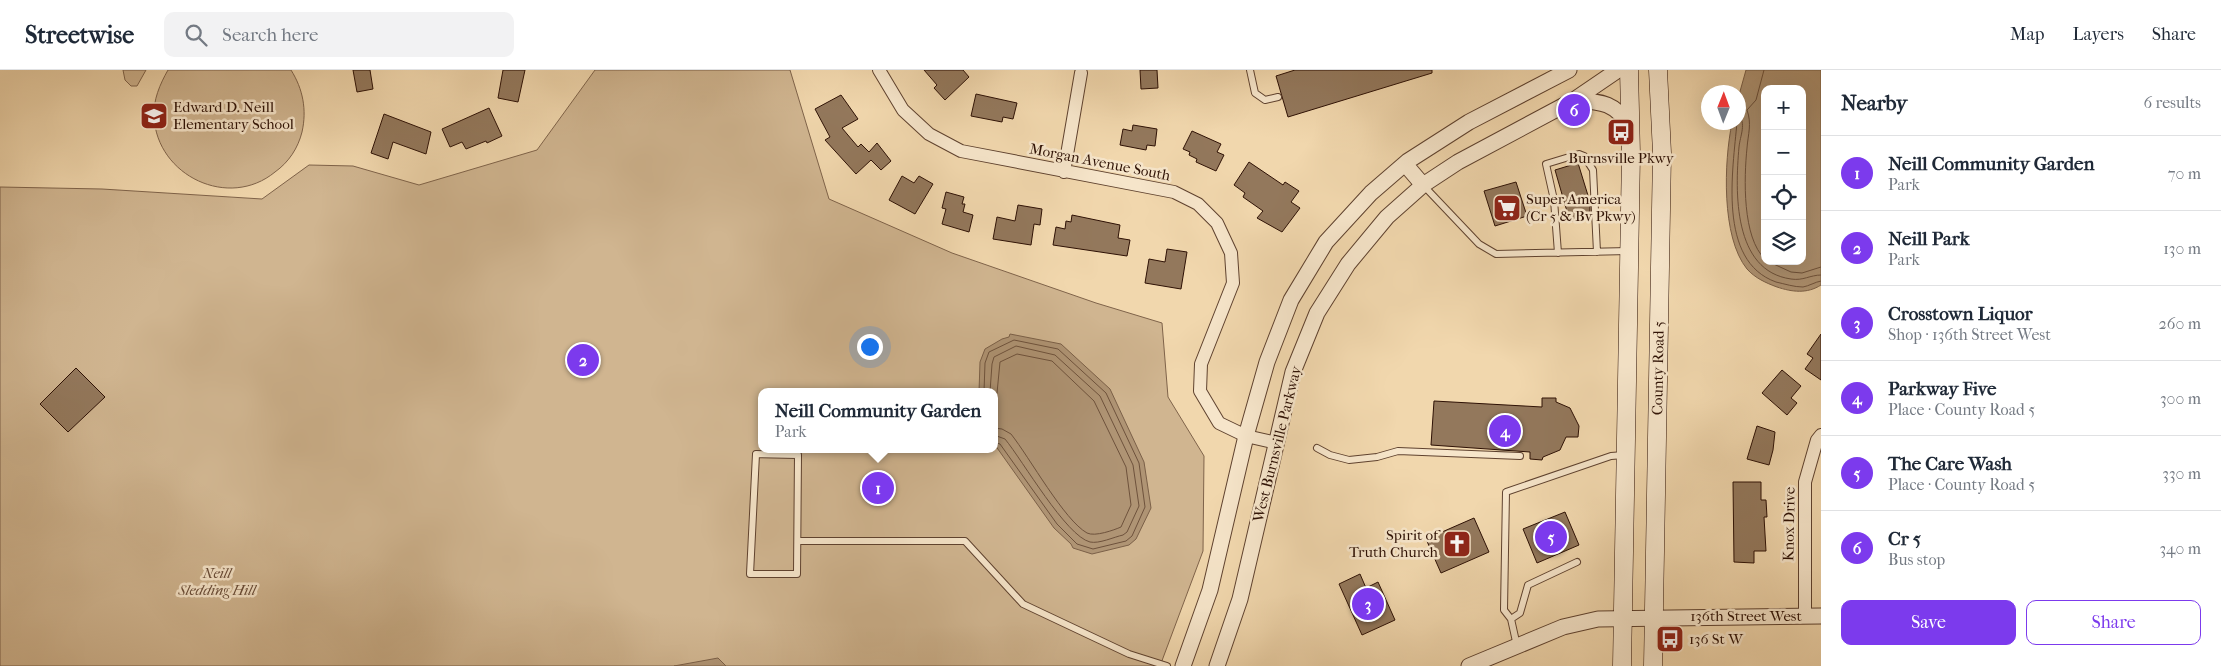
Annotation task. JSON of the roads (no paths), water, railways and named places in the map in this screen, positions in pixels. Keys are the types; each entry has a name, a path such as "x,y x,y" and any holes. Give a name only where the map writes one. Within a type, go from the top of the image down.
{"main road":[{"name":"County Road 5","path":"1622,666 1629,251 1629,70"},
{"name":"County Road 5","path":"1654,666 1662,153 1658,70"}],"street":[{"name":"Morgan Avenue South","path":"879,70 903,110 930,134 961,151 1174,192 1198,204 1217,223 1231,253 1233,283 1201,364 1200,391 1219,423 1246,436 1276,443"},
{"name":"West Burnsville Parkway","path":"1183,666 1210,590 1246,436 1267,361 1291,300 1326,242 1371,193 1405,164 1444,136 1569,70"},
{"name":"West Burnsville Parkway","path":"1217,666 1240,599 1293,372 1317,313 1348,264 1382,224 1423,185 1458,162 1574,100 1618,70"},
{"path":"1064,172 1081,73"},
{"path":"1574,100 1595,101 1609,105 1621,113 1630,126"},
{"path":"1405,164 1423,185"},
{"name":"Knox Drive","path":"1804,616 1805,482 1817,440 1821,435"},
{"name":"136th Street West","path":"1469,666 1563,627 1598,619 1821,616"}],"lane":[{"path":"1250,70 1255,93 1265,100 1278,97"},
{"path":"1558,253 1554,200 1546,164 1579,154 1584,156 1593,170 1597,252"},
{"path":"1423,185 1479,244 1496,254 1629,251"},
{"path":"1317,448 1330,455 1349,460 1377,457 1398,450 1520,456"},
{"path":"756,454 798,455 798,540 797,574 750,574 756,454"},
{"path":"1517,646 1511,619 1504,610 1506,492 1611,456 1626,455"},
{"path":"798,540 965,540 1023,604 1129,654 1167,666"},
{"path":"1511,619 1520,613 1528,585 1577,562"}],"water":[{"path":"1746,70 1821,70 1821,285 1805,291 1783,289 1757,278 1747,269 1739,255 1729,219 1726,177 1731,130 1746,130 1746,85 1742,85"},
{"path":"1010,334 1061,344 1110,389 1144,462 1151,508 1136,539 1129,545 1092,554 1073,548 1054,528 998,449 998,388 979,388 980,362 985,349 1009,337"},
{"path":"718,658 726,666 674,666"}],"place":[{"name":"Cr 5","path":"1574,110"},
{"name":"Edward D. Neill Elementary School","path":"154,116"},
{"name":"Burnsville Pkwy","path":"1621,132"},
{"name":"Super America (Cr 5 & Bv Pkwy)","path":"1507,208"},
{"name":"Neill Park","path":"583,360"},
{"name":"Parkway Five","path":"1505,431"},
{"name":"Neill Community Garden","path":"878,488"},
{"name":"The Care Wash","path":"1551,537"},
{"name":"Spirit of Truth Church","path":"1457,544"},
{"name":"Crosstown Liquor","path":"1368,604"},
{"name":"136 St W","path":"1670,639"}],"park label":[{"name":"Neill Sledding Hill","path":"217,582"}]}
